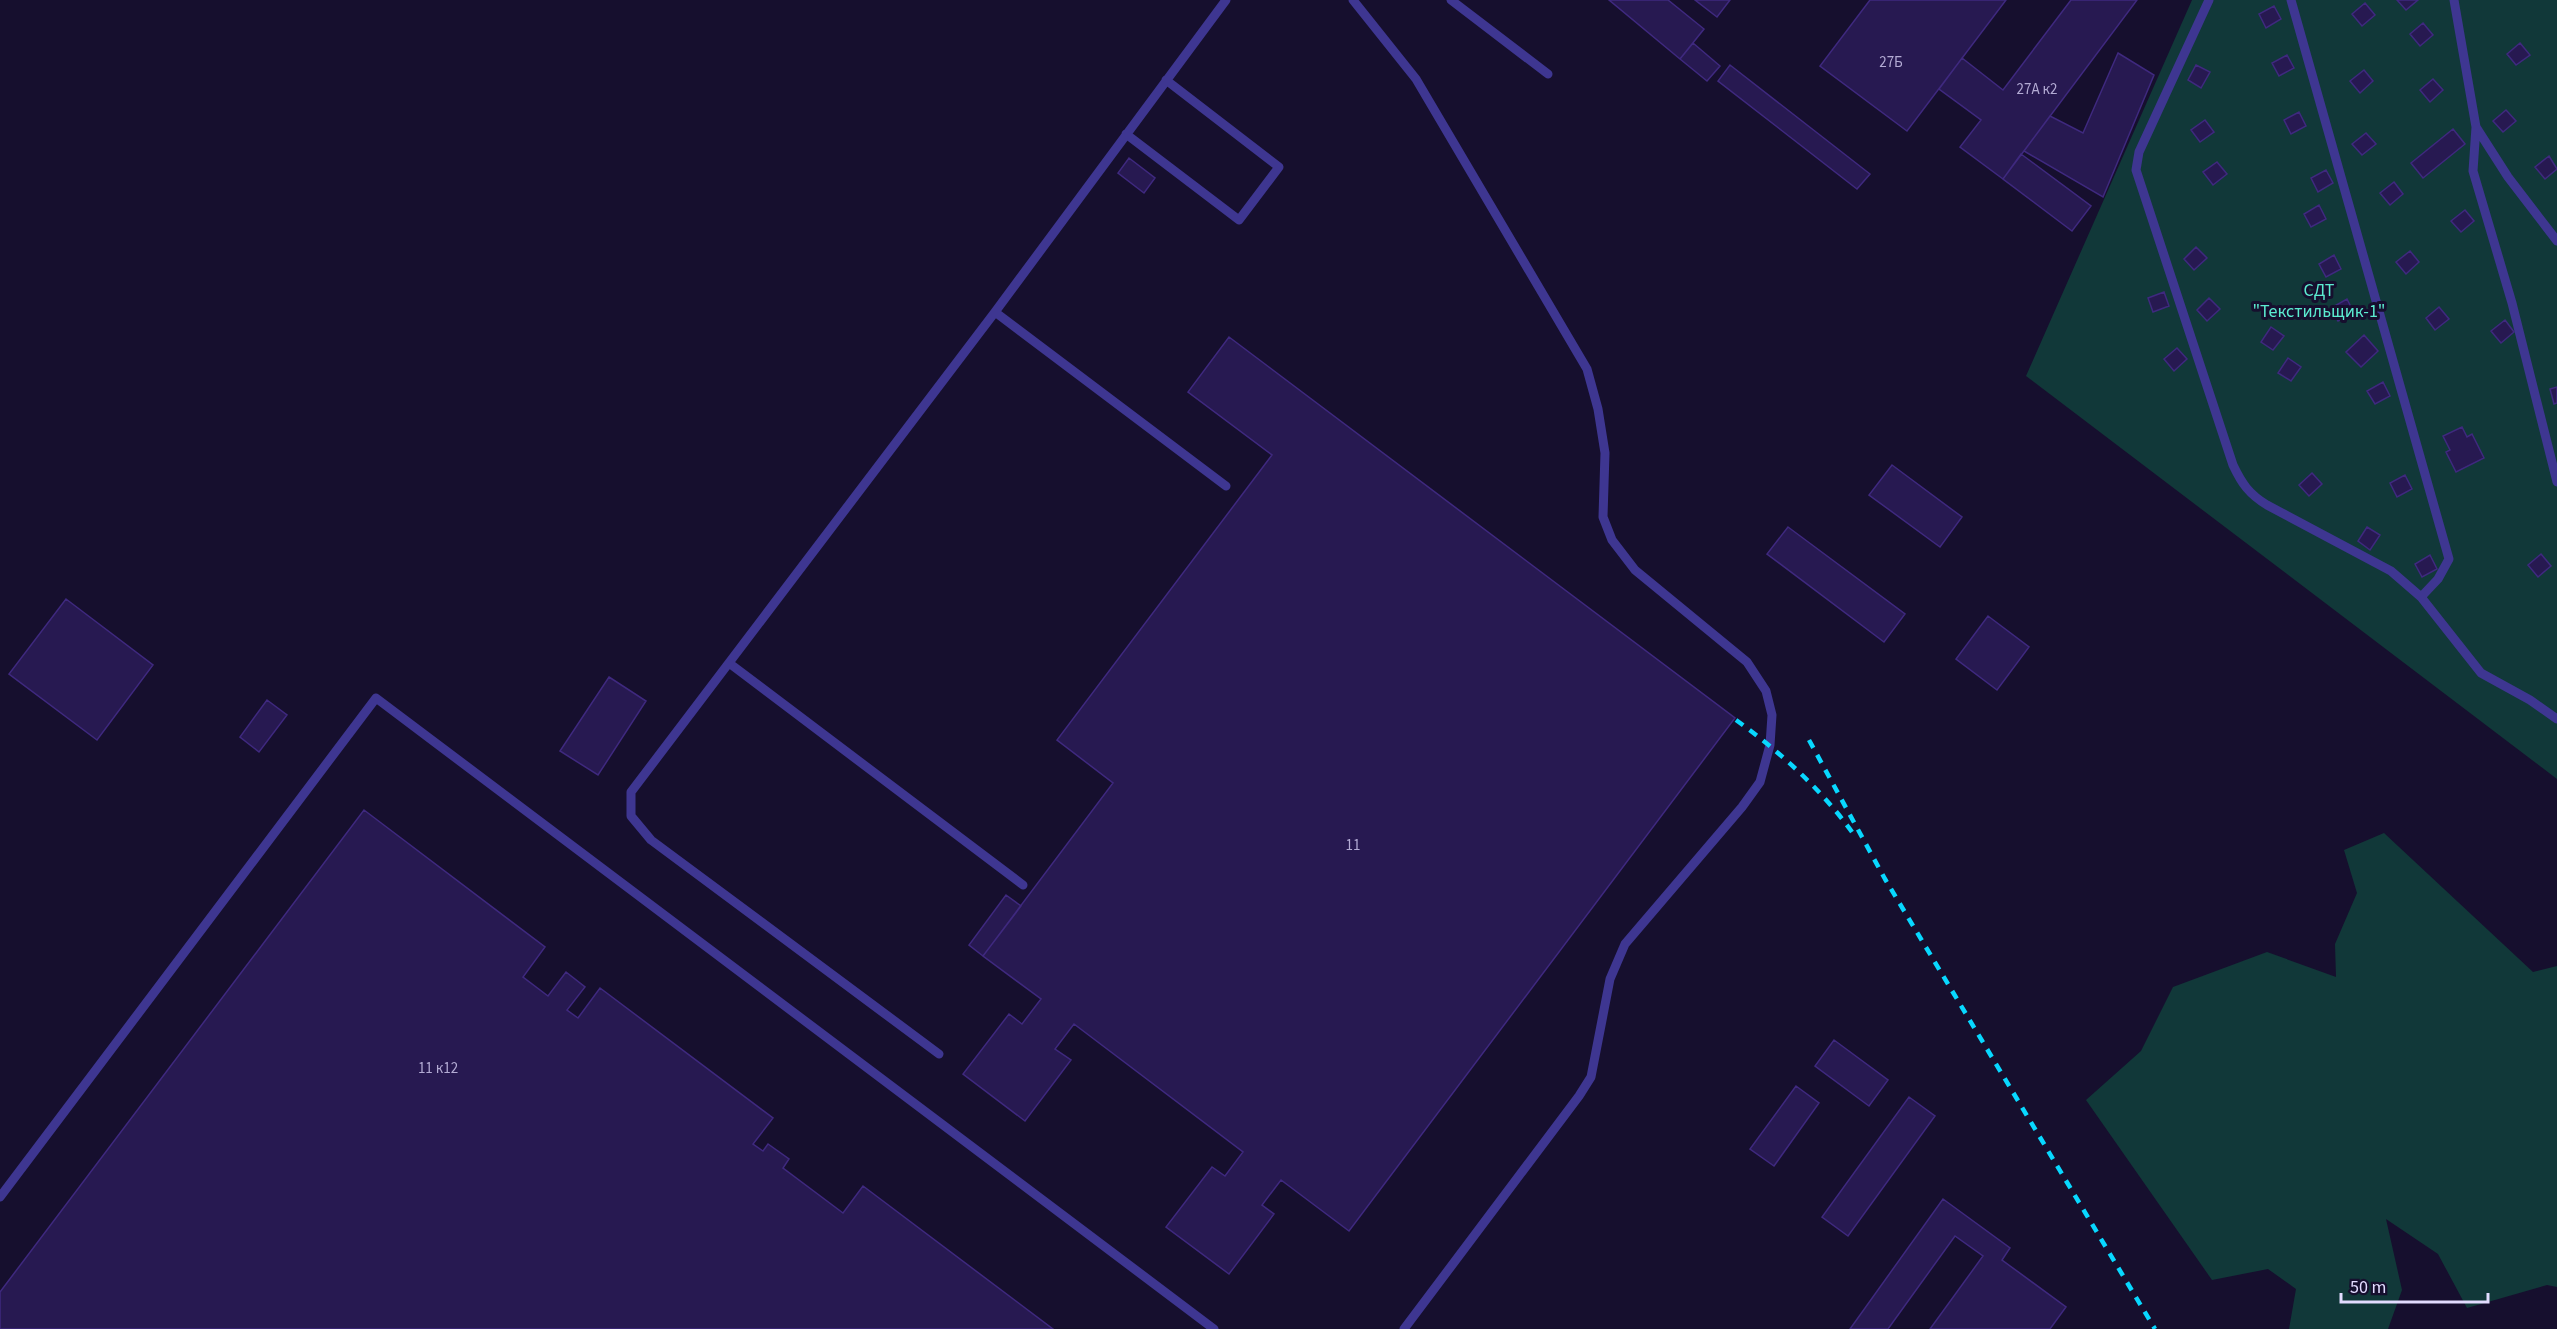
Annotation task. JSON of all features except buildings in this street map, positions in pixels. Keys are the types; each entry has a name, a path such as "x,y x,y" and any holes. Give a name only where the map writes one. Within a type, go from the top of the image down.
{"lane":[{"path":"939,1054 651,840 631,816 631,792 995,312 1226,0"},
{"path":"1353,0 1416,79 1587,369 1598,409 1605,453 1603,517 1612,540 1635,570 1747,662 1766,691 1772,715 1770,745 1760,782 1742,807 1625,944 1610,979 1591,1077 1404,1329"},
{"path":"1451,0 1548,74"},
{"path":"2209,0 2139,152 2136,170 2242,485 2253,496 2341,547 2391,571 2421,597 2481,673 2530,700 2557,719"},
{"path":"2291,0 2449,559 2438,579 2421,597"},
{"path":"2454,0 2476,127 2473,171 2512,303 2557,482"},
{"path":"1126,134 1239,220 1280,167 1166,80"},
{"path":"2476,127 2508,177 2557,241"},
{"path":"995,312 1226,486"},
{"path":"729,663 1023,885"},
{"path":"0,1197 376,698 1214,1329"}],"green space":[{"name":"СДТ \"Текстильщик-1\"","path":"2192,0 2557,0 2557,779 2026,376"},
{"path":"2384,833 2533,972 2557,966 2557,1287 2547,1285 2467,1308 2438,1254 2386,1219 2402,1290 2388,1329 2289,1329 2296,1289 2268,1269 2212,1280 2086,1100 2141,1051 2173,987 2267,952 2336,977 2335,944 2357,893 2344,850"}],"railway":[{"path":"1736,720 1798,772 1827,801 1852,832"},
{"path":"1809,740 1885,879 2155,1329"}]}
